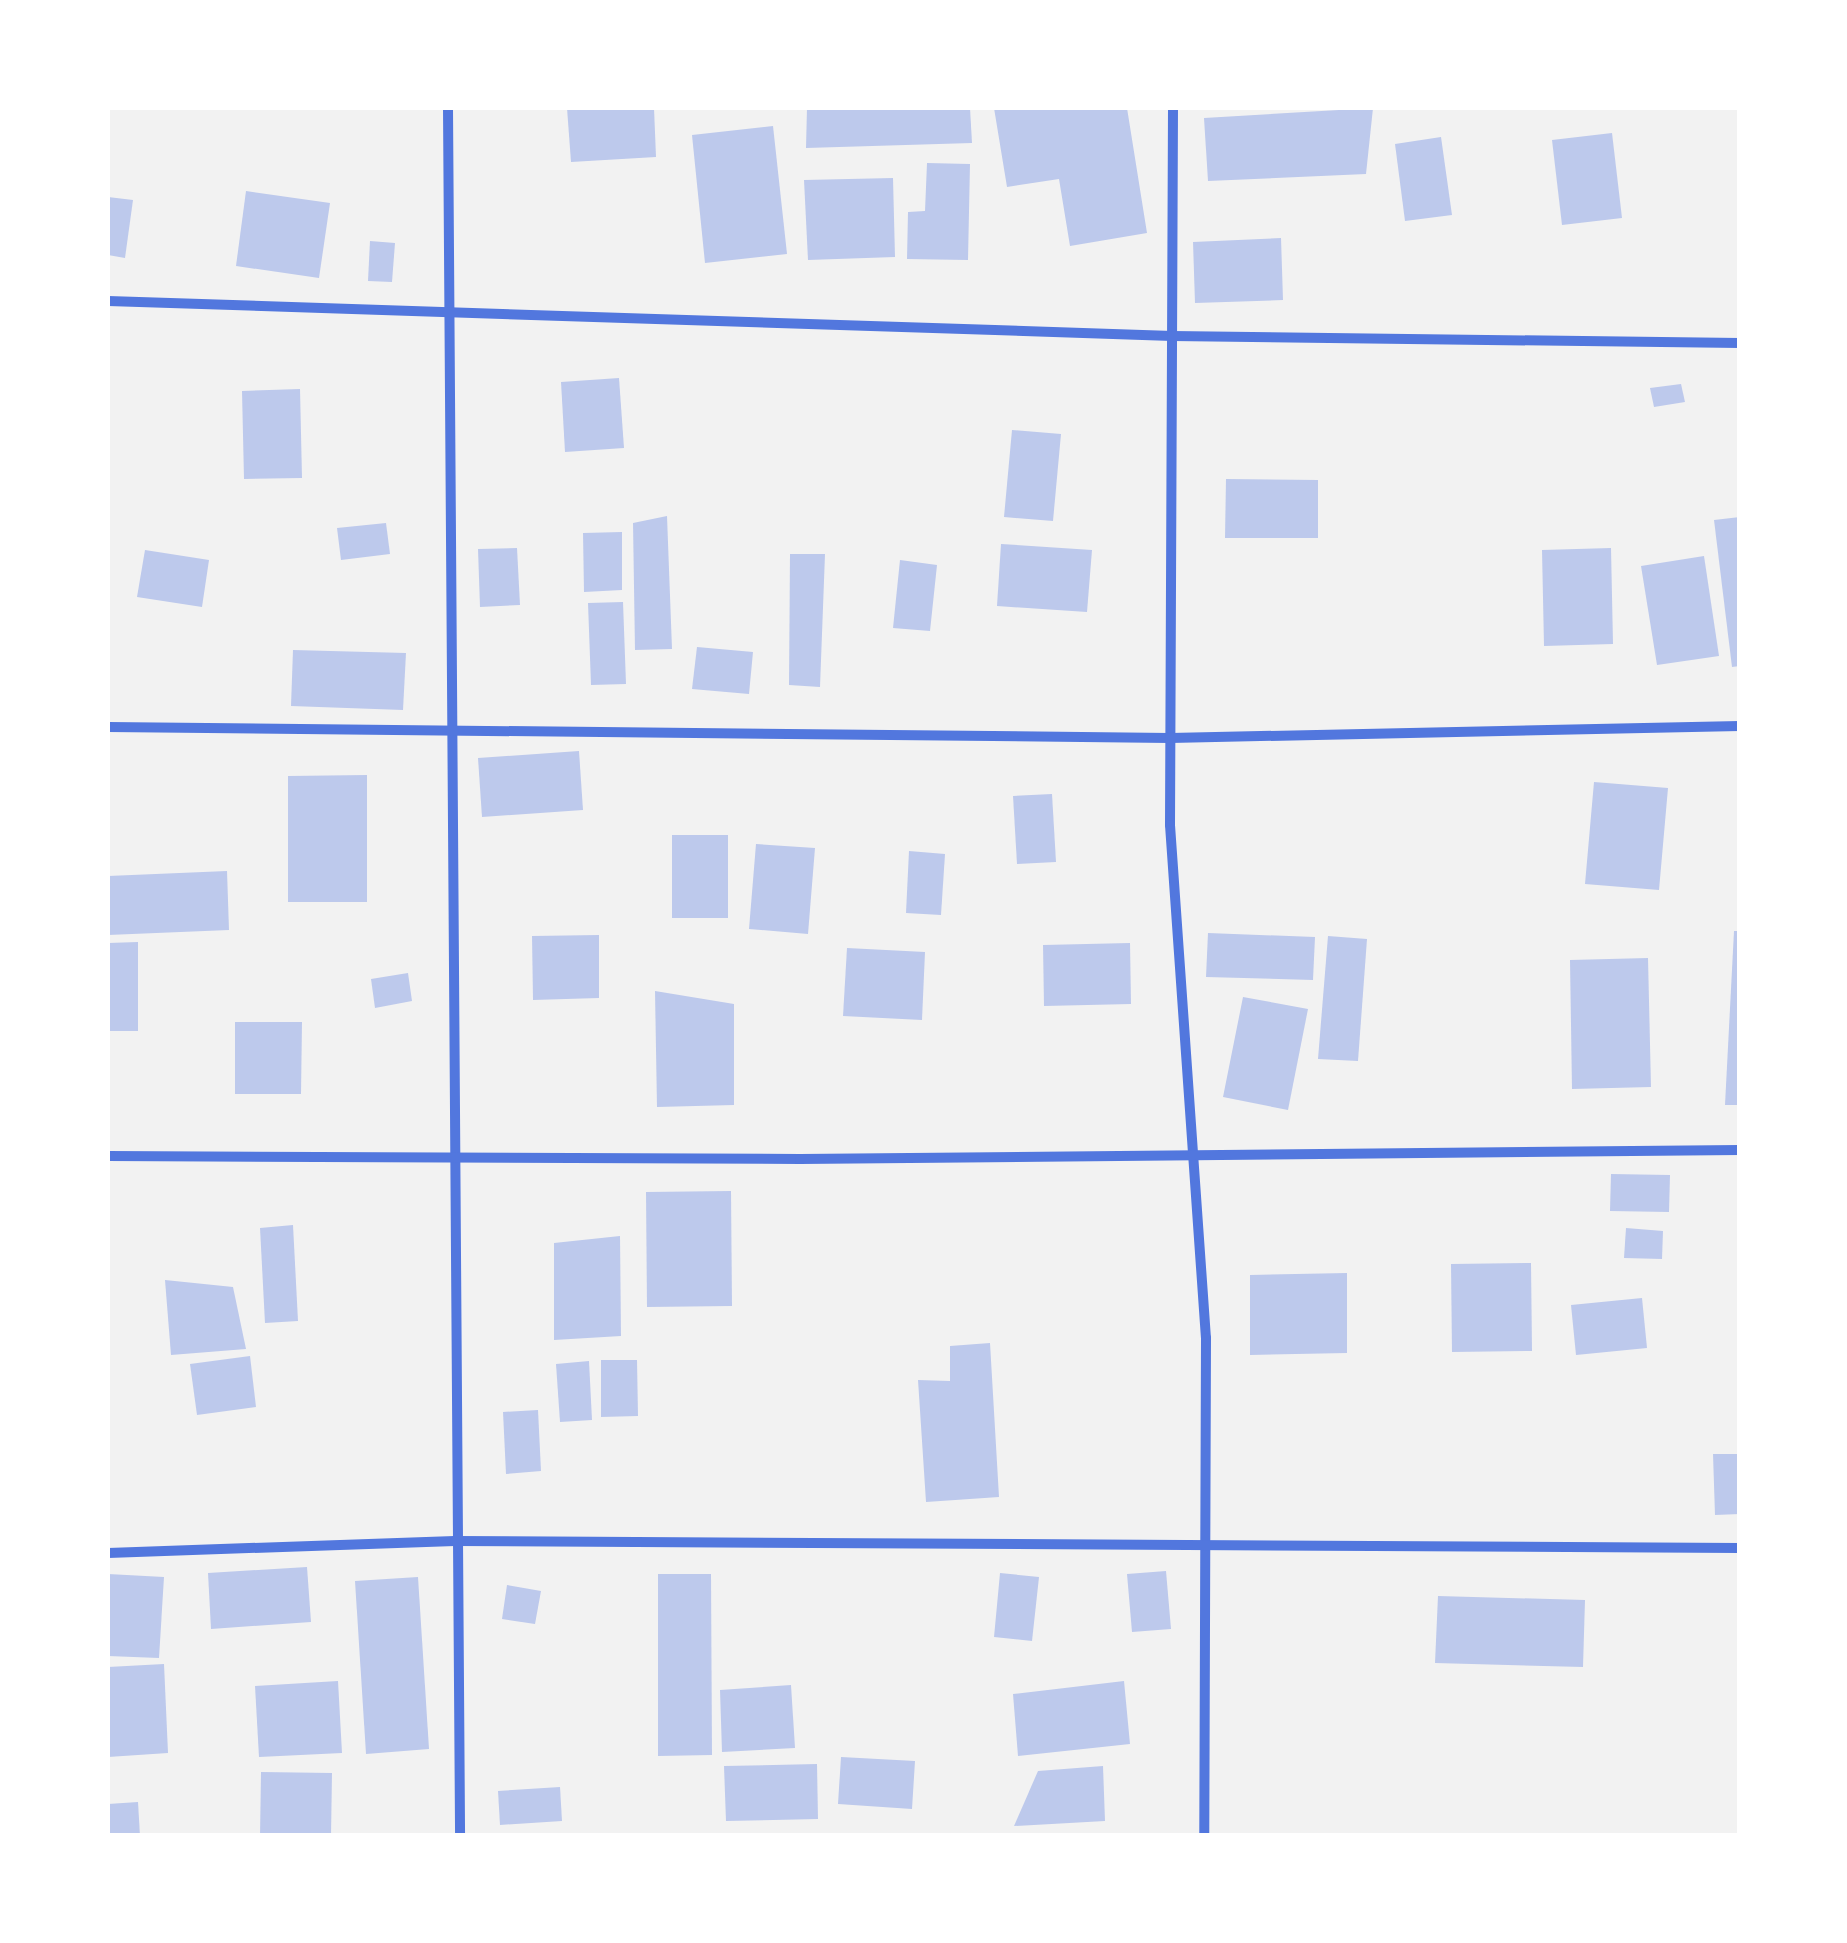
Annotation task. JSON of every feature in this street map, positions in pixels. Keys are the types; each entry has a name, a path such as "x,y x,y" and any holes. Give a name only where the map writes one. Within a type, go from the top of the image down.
{"street":[{"path":"448,108 452,1160 460,1836"},
{"path":"1173,108 1170,738 1206,1338 1204,1836"},
{"path":"108,301 1172,336 1740,342"},
{"path":"108,727 1170,738 1740,726"},
{"path":"108,1156 452,1160 1740,1150"},
{"path":"108,1553 456,1541 1205,1542 1740,1548"}],"building":[{"path":"567,108 654,108 656,157 571,162"},
{"path":"807,108 970,108 972,143 806,148"},
{"path":"994,108 1127,108 1147,233 1070,246 1059,179 1007,187"},
{"path":"1373,108 1366,174 1208,181 1204,118"},
{"path":"773,126 787,254 705,263 692,135"},
{"path":"1612,133 1622,218 1562,225 1552,140"},
{"path":"1441,137 1452,215 1405,221 1395,144"},
{"path":"927,163 970,164 968,260 907,259 908,212 925,211"},
{"path":"893,178 895,257 808,260 804,180"},
{"path":"246,191 330,203 319,278 236,266"},
{"path":"108,197 133,200 125,258 108,255"},
{"path":"1281,238 1283,300 1195,303 1193,242"},
{"path":"370,241 395,243 392,282 368,281"},
{"path":"619,378 624,448 565,452 561,382"},
{"path":"1681,384 1685,402 1654,407 1650,388"},
{"path":"300,389 302,478 244,479 242,391"},
{"path":"1012,430 1061,434 1053,521 1004,517"},
{"path":"1226,479 1318,480 1318,538 1225,538"},
{"path":"667,516 672,649 635,650 633,523"},
{"path":"1740,517 1740,666 1732,667 1714,520"},
{"path":"386,523 390,554 341,560 337,528"},
{"path":"622,532 622,590 584,592 583,533"},
{"path":"1001,544 1092,550 1087,612 997,606"},
{"path":"517,548 520,605 480,607 478,549"},
{"path":"1611,548 1613,644 1544,646 1542,550"},
{"path":"145,550 209,560 202,607 137,597"},
{"path":"790,554 825,554 820,687 789,685"},
{"path":"1704,556 1719,656 1657,665 1641,566"},
{"path":"900,560 937,565 930,631 893,628"},
{"path":"623,602 626,684 591,685 588,603"},
{"path":"697,647 753,652 749,694 692,689"},
{"path":"293,650 406,653 403,710 291,706"},
{"path":"579,751 583,810 482,817 478,758"},
{"path":"367,775 367,902 288,902 288,776"},
{"path":"1594,782 1668,788 1659,890 1585,884"},
{"path":"1052,794 1056,862 1017,864 1013,796"},
{"path":"672,835 728,835 728,918 672,918"},
{"path":"756,844 815,848 808,934 749,929"},
{"path":"909,851 945,854 941,915 906,913"},
{"path":"227,871 229,930 108,935 108,876"},
{"path":"1734,931 1740,931 1740,1105 1725,1105"},
{"path":"1208,933 1315,937 1313,980 1206,977"},
{"path":"599,935 599,998 533,1000 532,936"},
{"path":"1328,936 1367,939 1358,1061 1318,1059"},
{"path":"138,942 138,1031 108,1031 108,943"},
{"path":"1130,943 1131,1004 1044,1006 1043,945"},
{"path":"847,948 925,952 922,1020 843,1016"},
{"path":"1648,958 1651,1087 1572,1089 1570,960"},
{"path":"408,973 412,1001 375,1008 371,979"},
{"path":"655,991 734,1004 734,1105 657,1107"},
{"path":"1243,997 1308,1009 1288,1110 1223,1097"},
{"path":"235,1022 302,1022 301,1094 235,1094"},
{"path":"1611,1174 1670,1175 1669,1212 1610,1211"},
{"path":"731,1191 732,1306 647,1307 646,1192"},
{"path":"293,1225 298,1321 265,1323 260,1228"},
{"path":"1626,1228 1663,1231 1662,1259 1624,1258"},
{"path":"620,1236 621,1336 554,1340 554,1243"},
{"path":"1531,1263 1532,1351 1452,1352 1451,1264"},
{"path":"1347,1273 1347,1353 1250,1355 1250,1275"},
{"path":"165,1280 233,1287 246,1349 171,1355"},
{"path":"1642,1298 1647,1348 1576,1355 1571,1305"},
{"path":"990,1343 999,1497 926,1502 918,1380 950,1381 950,1346"},
{"path":"250,1356 256,1407 197,1415 190,1364"},
{"path":"601,1360 637,1360 638,1416 601,1417"},
{"path":"589,1361 592,1420 560,1422 556,1364"},
{"path":"538,1410 541,1471 506,1474 503,1412"},
{"path":"1713,1454 1740,1454 1740,1514 1715,1515"},
{"path":"307,1567 311,1622 211,1629 208,1573"},
{"path":"1166,1571 1171,1629 1132,1632 1127,1574"},
{"path":"1000,1573 1039,1577 1032,1641 994,1637"},
{"path":"108,1574 164,1577 159,1658 108,1656"},
{"path":"658,1574 711,1574 712,1755 658,1756"},
{"path":"418,1577 429,1749 366,1754 355,1581"},
{"path":"507,1585 541,1591 535,1624 502,1619"},
{"path":"1438,1596 1585,1600 1583,1667 1435,1663"},
{"path":"164,1664 168,1753 108,1757 108,1667"},
{"path":"338,1681 342,1753 259,1757 255,1686"},
{"path":"1124,1681 1130,1744 1018,1756 1013,1694"},
{"path":"791,1685 795,1748 722,1752 720,1690"},
{"path":"841,1757 915,1761 912,1809 838,1804"},
{"path":"817,1764 818,1819 726,1821 724,1766"},
{"path":"1103,1766 1105,1821 1014,1826 1038,1771"},
{"path":"261,1772 332,1773 331,1836 260,1836"},
{"path":"560,1787 562,1821 500,1825 498,1791"},
{"path":"138,1802 140,1836 108,1836 108,1804"}]}
